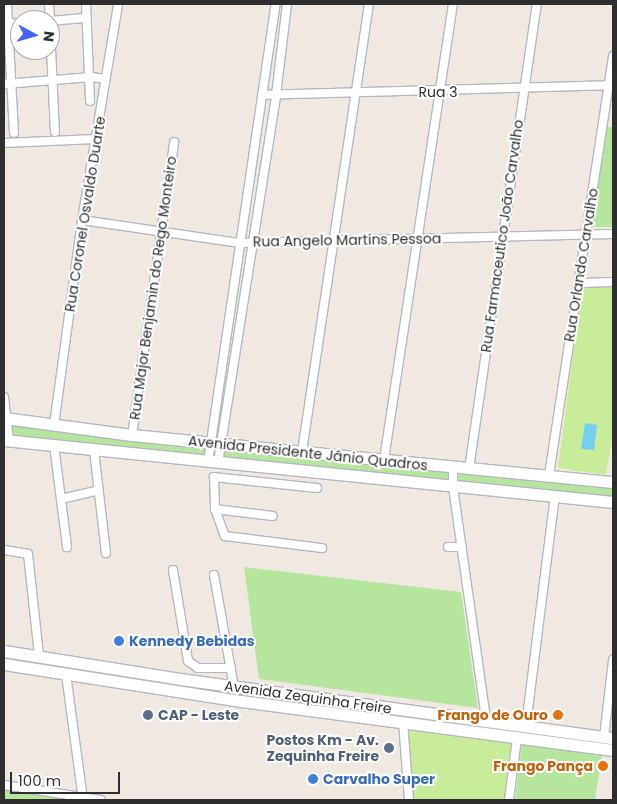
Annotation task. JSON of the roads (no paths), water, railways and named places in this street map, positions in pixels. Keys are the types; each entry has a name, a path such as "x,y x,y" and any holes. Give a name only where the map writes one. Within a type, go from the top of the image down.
{"main road":[{"name":"Avenida Presidente Jânio Quadros","path":"5,419 132,435 613,482"},
{"name":"Avenida Presidente Jânio Quadros","path":"6,440 613,502"},
{"name":"Avenida Zequinha Freire","path":"4,651 239,687 526,725 609,738"},
{"name":"Avenida Zequinha Freire","path":"4,664 241,701 613,750"},
{"path":"239,687 246,694 241,701"},
{"path":"259,703 260,690"},
{"path":"517,738 519,729 526,725"}],"street":[{"path":"7,4 8,83 14,133"},
{"path":"86,4 90,101"},
{"name":"Rua Coronel Osvaldo Duarte","path":"54,425 82,220 118,4"},
{"path":"276,4 240,243 215,443 213,462 215,508 220,530 228,537 322,548"},
{"path":"215,443 276,95 287,4"},
{"path":"302,452 369,4"},
{"path":"384,460 452,4"},
{"name":"Rua Farmaceutico João Carvalho","path":"469,469 501,237 537,4"},
{"path":"60,19 87,18"},
{"name":"Rua Orlando Carvalho","path":"549,475 611,85 613,56"},
{"path":"51,60 55,132"},
{"path":"8,83 90,77 105,79"},
{"name":"Rua 3","path":"262,95 356,91 439,92 611,85"},
{"path":"4,143 95,139"},
{"name":"Rua Major Benjamin do Rego Monteiro","path":"132,435 174,142"},
{"name":"Rua Angelo Martins Pessoa","path":"82,220 240,243 613,234"},
{"path":"579,283 613,282"},
{"path":"4,397 6,440"},
{"path":"54,445 67,547"},
{"path":"94,450 97,491 106,553"},
{"path":"454,467 453,487 486,720"},
{"path":"214,477 317,488"},
{"path":"61,499 97,491"},
{"path":"526,725 555,497"},
{"path":"215,508 273,516"},
{"path":"449,530 459,531"},
{"path":"448,547 462,547"},
{"path":"4,550 28,554 38,656"},
{"path":"173,570 188,661 198,668 231,668"},
{"path":"214,575 231,668 239,687"},
{"path":"609,738 613,660"},
{"path":"66,674 83,799"},
{"path":"403,722 409,800"},
{"path":"509,800 517,738"},
{"path":"4,785 83,799 101,800"}],"water":[{"path":"585,423 597,425 594,450 581,449"}],"place":[{"name":"Kennedy Bebidas","path":"119,641"},
{"name":"CAP - Leste","path":"148,715"},
{"name":"Frango de Ouro","path":"558,715"},
{"name":"Postos Km - Av. Zequinha Freire","path":"389,748"},
{"name":"Frango Pança","path":"603,766"},
{"name":"Carvalho Super","path":"313,779"}]}
